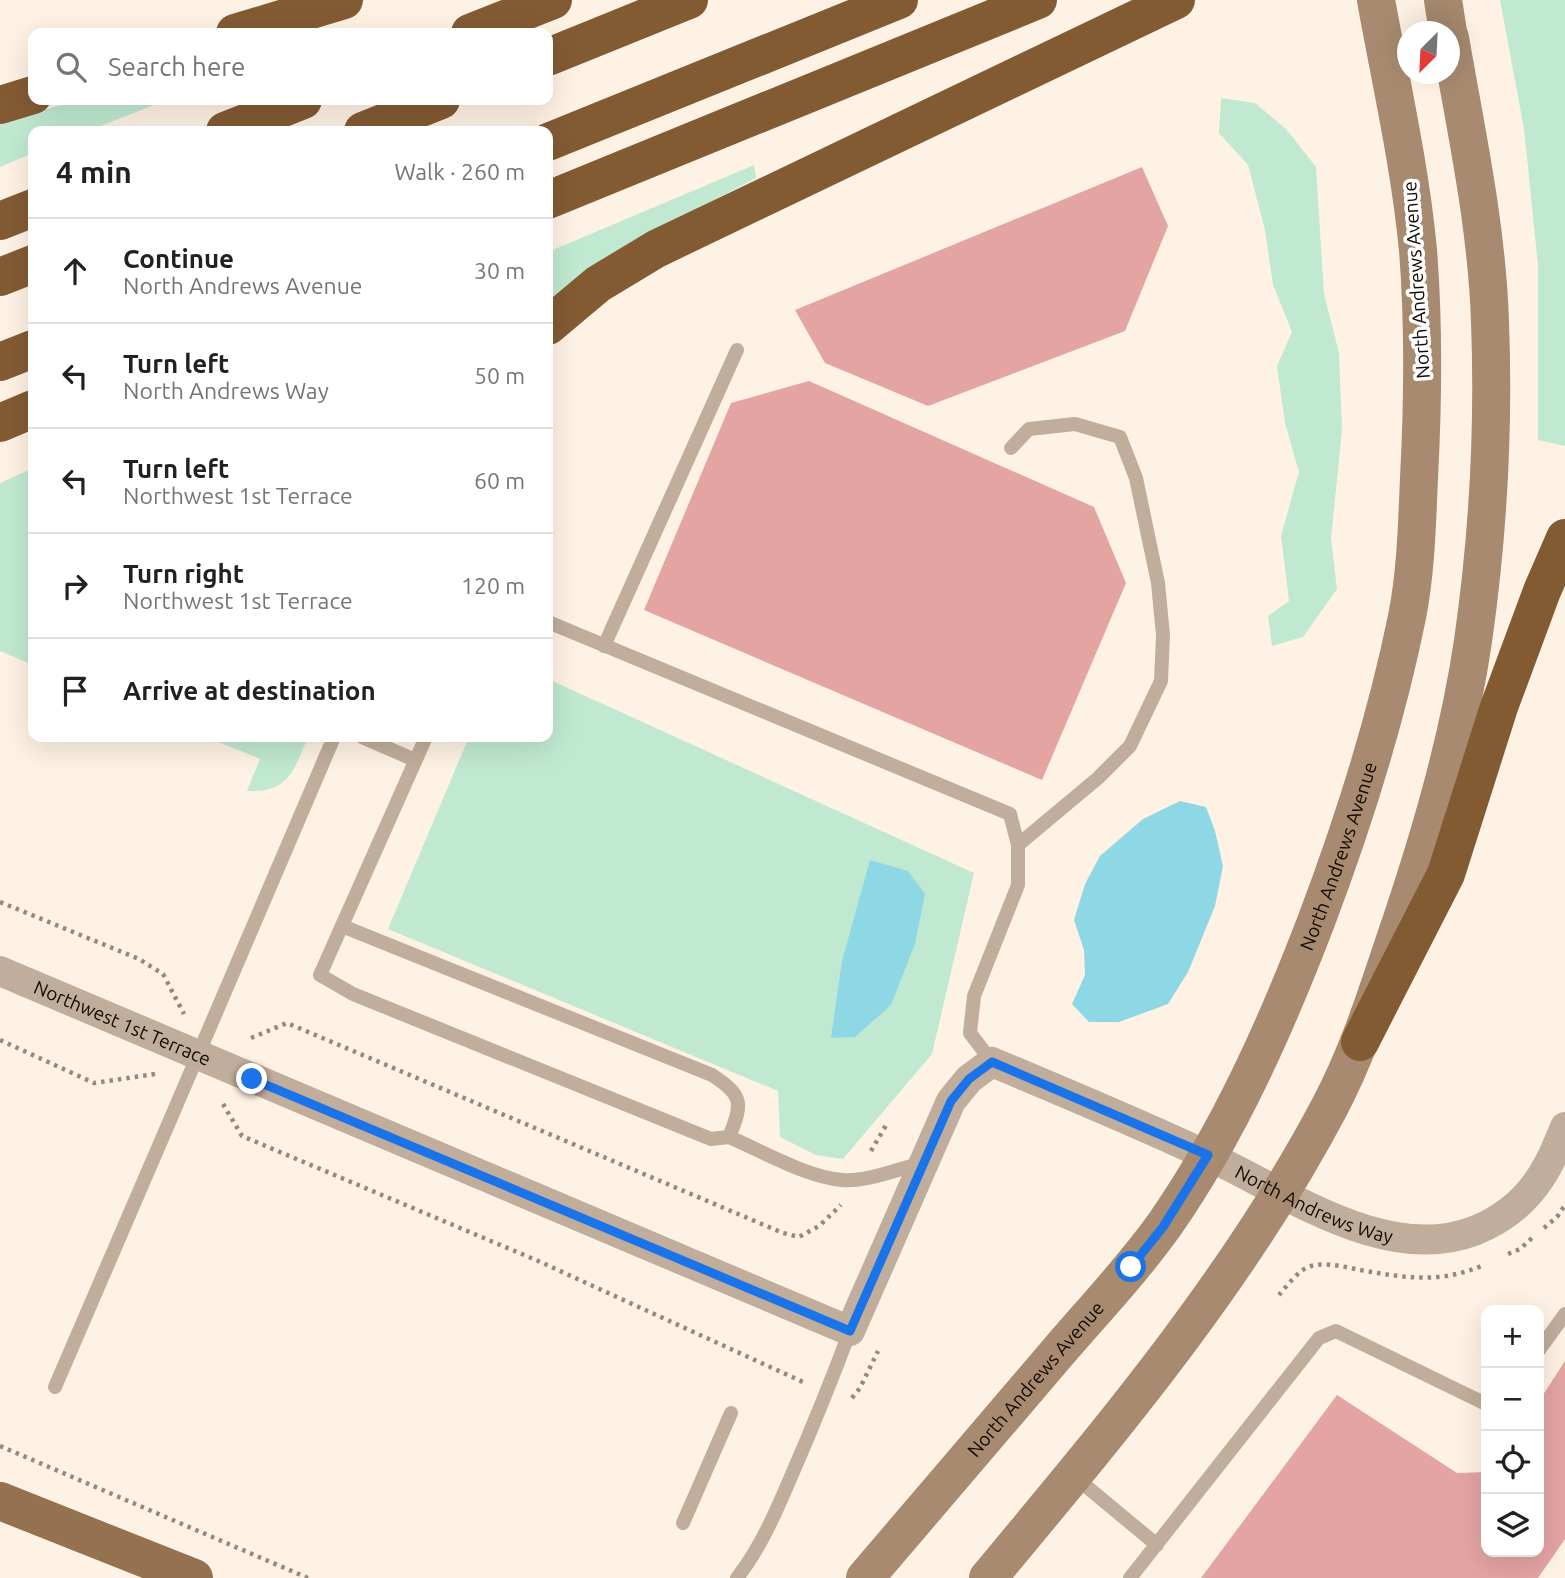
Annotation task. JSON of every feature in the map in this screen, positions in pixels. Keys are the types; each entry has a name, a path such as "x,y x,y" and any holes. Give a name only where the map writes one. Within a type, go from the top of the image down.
{"highway":[{"path":"252,28 344,0"},
{"path":"483,28 553,0"},
{"path":"553,55 689,0"},
{"path":"553,140 899,0"},
{"path":"553,198 1038,0"},
{"path":"553,323 598,284 656,249 1176,0"},
{"path":"0,105 28,97"},
{"path":"238,126 290,105"},
{"path":"376,126 428,105"},
{"path":"0,221 28,210"},
{"path":"0,277 28,266"},
{"path":"0,362 28,351"},
{"path":"0,423 28,411"},
{"path":"1360,1042 1446,874 1499,707 1542,591 1565,538"}],"main road":[{"name":"North Andrews Avenue","path":"865,1578 1163,1227 1208,1155 1278,1013 1336,868 1371,758 1408,614 1417,530 1423,393 1418,248 1408,172 1376,0"},
{"path":"1443,0 1446,21"},
{"path":"988,1578 1074,1476 1202,1311 1282,1192 1332,1103 1360,1042 1425,849 1445,775 1472,643 1486,520 1490,320 1475,183 1458,84"},
{"path":"0,1502 194,1578"}],"street":[{"name":"Northwest 1st Terrace","path":"0,971 850,1331"},
{"name":"North Andrews Way","path":"992,1062 1208,1155 1331,1216 1384,1236 1411,1241 1460,1236 1505,1216 1537,1183 1565,1127"},
{"path":"850,1331 951,1101 969,1079 992,1062"}],"lane":[{"path":"604,646 737,350"},
{"path":"1011,448 1029,429 1075,424 1120,437 1136,478 1158,583 1163,635 1161,681 1130,746 1098,778 1018,845"},
{"path":"553,624 1010,814 1018,845 1018,885 974,996 970,1033 992,1062"},
{"path":"55,1387 332,742"},
{"path":"374,742 415,760"},
{"path":"424,742 320,975 353,994 711,1139 729,1137 804,1170 841,1180 868,1177 923,1162"},
{"path":"342,926 712,1075 733,1089 738,1102 729,1137"},
{"path":"1544,1343 1565,1314"},
{"path":"737,1578 757,1548 776,1509 827,1392 850,1331"},
{"path":"1130,1578 1319,1338 1336,1331 1481,1402"},
{"path":"683,1523 731,1413"},
{"path":"1074,1476 1157,1545"}],"path":[{"path":"0,902 139,959 163,974 184,1015"},
{"path":"251,1038 287,1023 783,1233 799,1237 819,1226 848,1199"},
{"path":"0,1040 94,1083 155,1074"},
{"path":"223,1104 242,1136 536,1260 806,1383"},
{"path":"866,1157 881,1138 888,1122"},
{"path":"0,1446 308,1578"}],"green space":[{"path":"1500,0 1565,0 1565,446 1538,440 1538,265 1524,129"},
{"path":"1221,98 1255,103 1286,129 1316,167 1324,294 1339,353 1342,430 1331,538 1337,589 1303,637 1272,646 1268,616 1289,601 1281,536 1299,472 1285,423 1277,366 1292,332 1273,285 1265,230 1248,165 1219,133"},
{"path":"61,105 154,105 101,126 28,126 28,155 0,167 0,123"},
{"path":"754,165 756,178 615,252 553,300 553,250"},
{"path":"28,470 28,663 0,651 0,483"},
{"path":"553,681 974,873 932,1054 843,1159 816,1155 780,1137 778,1091 388,929 467,742 553,742"},
{"path":"218,742 306,742 294,769 281,783 261,791 247,791 260,759"}],"water":[{"path":"1180,801 1206,807 1223,866 1215,906 1188,972 1168,1004 1119,1022 1089,1022 1072,1004 1085,975 1084,950 1074,920 1085,884 1100,856 1143,819"},
{"path":"870,860 908,871 925,894 915,944 891,1005 855,1037 831,1038 842,961"}],"building":[{"path":"1142,167 1168,226 1125,331 928,406 825,363 795,310"},
{"path":"809,381 1094,507 1126,583 1042,780 644,610 731,403"},
{"path":"1565,1361 1565,1539 1538,1578 1201,1578 1337,1395 1457,1473 1481,1472 1481,1557 1544,1557 1544,1393"}],"route":[{"path":"252,1079 850,1331 951,1101 969,1079 992,1062 1208,1155 1163,1227 1131,1267"}]}
